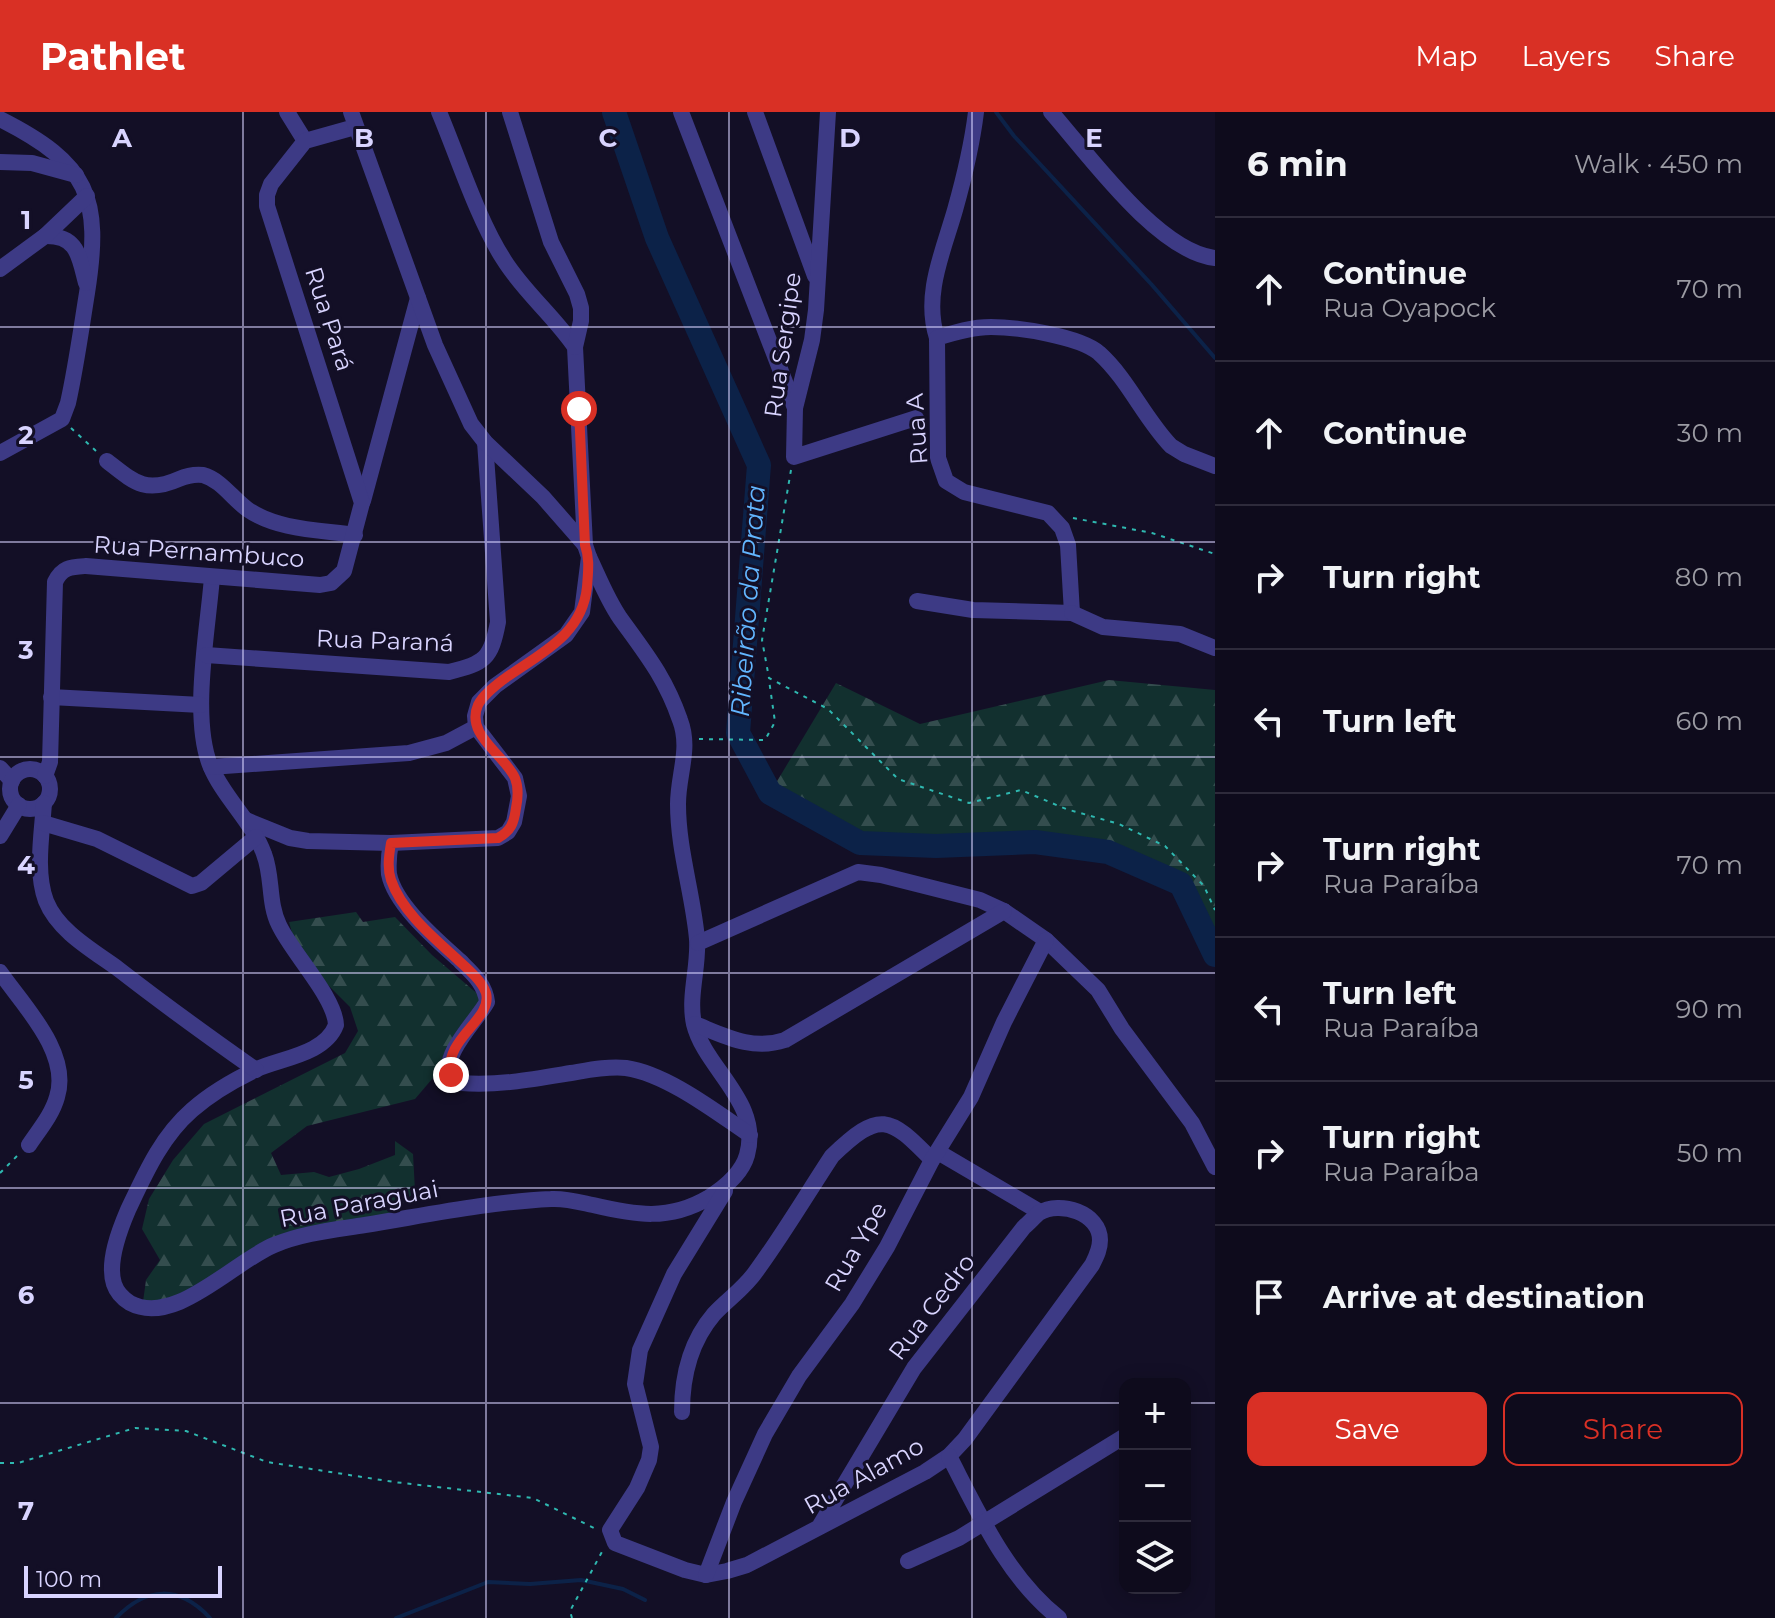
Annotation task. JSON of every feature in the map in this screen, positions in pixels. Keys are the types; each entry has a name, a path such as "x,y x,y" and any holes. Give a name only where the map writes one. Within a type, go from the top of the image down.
{"street":[{"path":"287,112 305,141 353,119 456,396 485,442 543,497 587,551 620,617 654,661 686,739 678,794 678,820 698,943 693,996 695,1024 704,1046 725,1075 745,1113 750,1135 746,1158 674,1274 640,1350 635,1384 651,1447 649,1460 637,1488 613,1523 617,1542 685,1570 706,1575"},
{"path":"439,112 504,261 575,347"},
{"path":"246,820 290,838 308,841 391,843 498,838 508,832 514,822 519,796 515,778 476,727 475,716 479,702 495,686 566,635 582,612 587,551 575,347 581,321 577,294 551,242 510,112"},
{"path":"681,112 795,408"},
{"path":"755,112 817,283"},
{"name":"Rua Sergipe","path":"794,457 795,408 812,340 828,112"},
{"path":"976,112 966,167 935,281 932,309 937,338 963,329 1023,329 1075,341 1097,351 1171,446 1215,466"},
{"path":"1051,112 1145,217 1173,242 1210,255"},
{"path":"0,119 60,156 76,175 87,196 94,227 93,263 76,365 62,419 0,453"},
{"name":"Rua Pará","path":"305,141 271,184 267,206 362,503"},
{"path":"0,162 32,163 76,175"},
{"path":"0,269 45,236 87,196"},
{"path":"45,236 59,235 70,242 78,255 88,289"},
{"path":"107,461 146,487 162,487 188,475 201,475 214,480 247,509 267,520 355,535 418,298"},
{"name":"Rua A","path":"937,338 938,458 946,481 964,492 1048,513"},
{"path":"794,457 916,418"},
{"name":"Rua Paraná","path":"206,655 449,672 475,665 493,649 498,622 485,442"},
{"path":"1048,513 1062,528 1068,545 1072,613"},
{"name":"Rua Pernambuco","path":"45,776 50,762 55,582 59,574 67,568 86,566 320,585 340,578 355,535"},
{"name":"Rua Paraguai","path":"212,577 201,705 202,738 211,767 256,837 268,868 276,919 331,1007 336,1025 326,1042 256,1070 195,1107 173,1129 154,1156 125,1218 112,1269 114,1286 121,1297 137,1306 154,1310 169,1307 264,1250 309,1233 558,1198 629,1213 674,1214 718,1192 735,1176"},
{"path":"917,601 973,610 1072,613 1103,627 1180,634 1215,648"},
{"path":"51,697 201,705"},
{"path":"211,767 409,753 446,743 476,727"},
{"path":"0,768 12,781"},
{"path":"44,803 32,809 19,805 11,794 12,781 24,770 35,770 45,776 50,787 44,803 43,890 47,905 63,927 169,1009 256,1070"},
{"path":"0,836 19,805"},
{"path":"43,823 97,839 192,886 201,883 256,837"},
{"path":"391,843 390,877 397,893 424,928 466,967 485,991 487,1002 453,1050 448,1063 451,1075 461,1083 476,1084 601,1068 625,1068 669,1084 750,1135"},
{"path":"698,943 858,872 980,900 1004,911 1046,940 1098,990 1122,1029 1192,1123 1215,1167"},
{"path":"695,1024 743,1043 757,1045 785,1040 1004,911"},
{"name":"Rua Ype","path":"706,1575 765,1434 799,1376 852,1304 887,1247 935,1156 971,1097 1004,1022 1046,940"},
{"path":"0,972 48,1040 60,1078 58,1095 51,1112 29,1145"},
{"path":"682,1412 682,1384 686,1366 705,1328 715,1314 747,1285 832,1156 849,1139 873,1124 894,1125 935,1156 1040,1212"},
{"name":"Rua Alamo","path":"706,1575 747,1565 925,1472 949,1456 988,1409 1099,1251 1101,1238 1097,1226 1072,1209 1040,1212"},
{"name":"Rua Cedro","path":"819,1527 914,1368 962,1303 1040,1212"},
{"path":"908,1561 959,1538 1119,1440"},
{"path":"949,1456 984,1523 1014,1571 1042,1605 1059,1618"}],"path":[{"path":"62,419 107,461"},
{"path":"686,739 765,740 775,722 762,640 794,457"},
{"path":"1048,513 1152,533 1215,554"},
{"path":"769,678 828,709 898,779 969,803 1021,790 1066,809 1119,824 1165,846 1204,886 1215,910"},
{"path":"0,1173 29,1145"},
{"path":"0,1463 18,1463 135,1428 186,1431 267,1462 394,1482 533,1498 617,1542 570,1611 572,1618"}],"green space":[{"path":"1109,680 1215,690 1215,955 1181,884 1108,852 1035,842 936,846 860,843 770,793 836,683 920,724"},
{"path":"356,912 363,922 395,917 432,955 480,996 479,1008 452,1045 438,1072 415,1099 307,1126 271,1153 281,1175 314,1172 329,1177 395,1155 395,1141 413,1154 415,1191 390,1217 300,1233 166,1303 143,1302 146,1280 160,1260 142,1229 149,1199 173,1160 204,1124 345,1053 358,1031 350,1007 323,980 294,940 289,922"}],"waterway":[{"name":"Ribeirão da Prata","path":"614,112 657,238 759,465 738,733 770,793 860,843 936,846 1035,842 1108,852 1181,884 1215,955"},
{"path":"996,112 1014,136 1215,358"},
{"path":"396,1618 488,1582 530,1584 581,1580 623,1589 645,1600"},
{"path":"116,1618 139,1600 163,1594 187,1600 210,1618"}],"route":[{"path":"451,1075 448,1063 453,1050 487,1002 485,991 466,967 424,928 397,893 390,877 388,861 391,843 498,838 508,832 514,822 519,796 515,778 476,727 475,716 479,702 495,686 566,635 582,612 589,557 585,545 579,409"}]}
